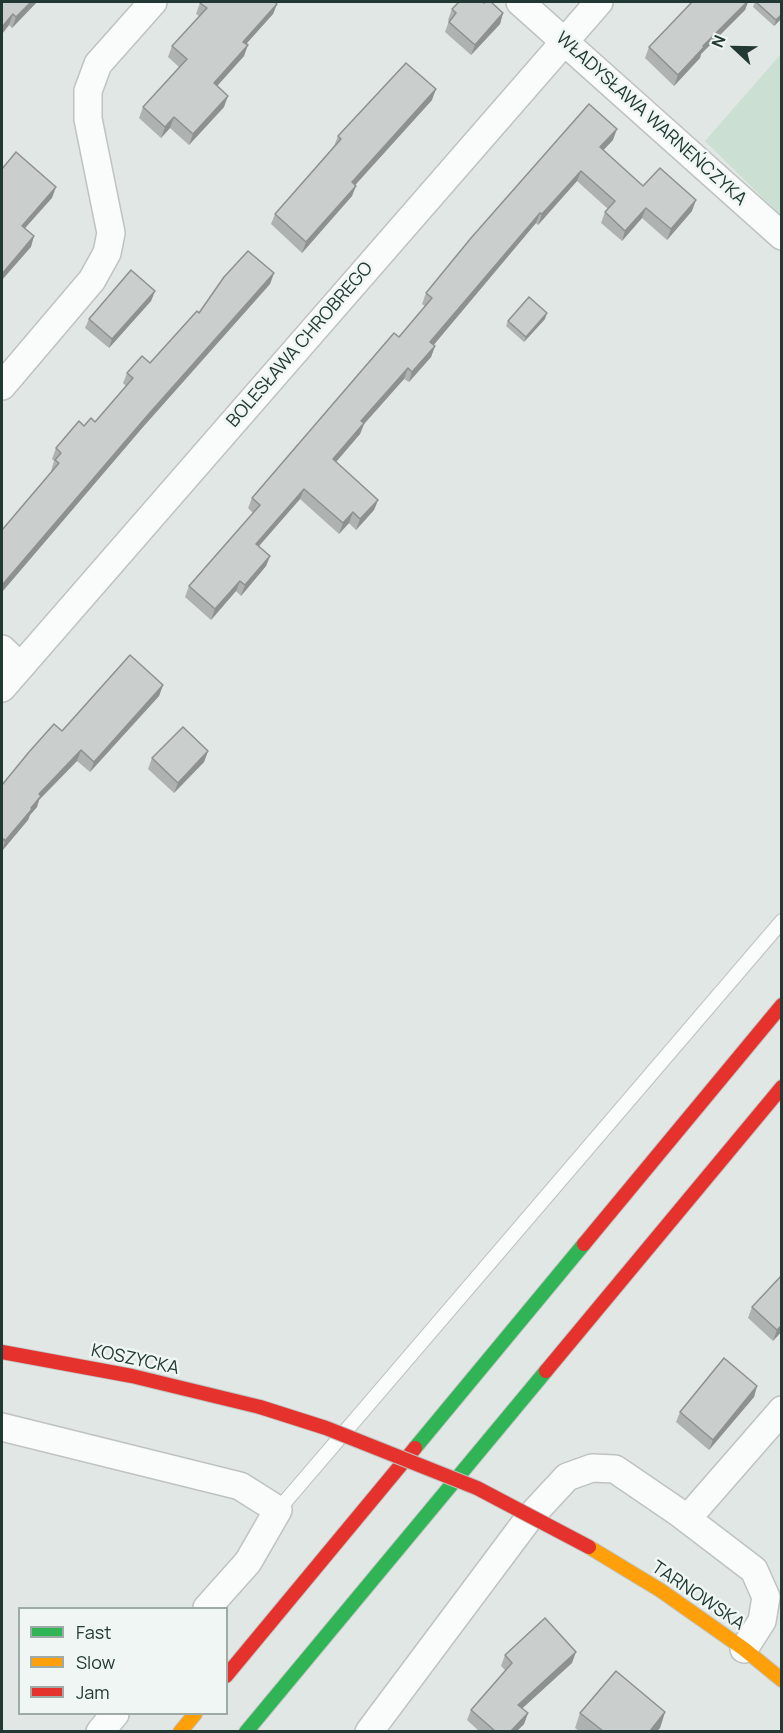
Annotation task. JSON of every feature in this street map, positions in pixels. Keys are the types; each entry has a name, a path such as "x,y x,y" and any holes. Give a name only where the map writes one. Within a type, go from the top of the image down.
{"main road":[{"path":"228,1674 782,1005"},
{"path":"246,1731 782,1087"},
{"name":"KOSZYCKA","path":"2,1352 132,1376 260,1407 347,1436 477,1488 589,1547"},
{"name":"TARNOWSKA","path":"589,1547 660,1590 744,1649 782,1680"},
{"path":"180,1731 193,1715"}],"street":[{"path":"2,386 92,280 107,253 111,233 88,119 88,91 98,64 153,2"},
{"name":"WŁADYSŁAWA WARNEŃCZYKA","path":"520,2 782,236"},
{"name":"BOLESŁAWA CHROBREGO","path":"2,688 11,658 599,2"},
{"path":"687,1519 782,1410"},
{"path":"2,1426 240,1486 278,1510 248,1562 208,1607"},
{"path":"369,1731 529,1518 567,1477 592,1468 615,1469 687,1519 754,1570 766,1597 762,1620 744,1649"},
{"path":"100,1731 114,1715"}],"lane":[{"path":"278,1510 782,921"}],"green space":[{"path":"781,54 781,216 705,141"}],"building":[{"path":"2,2 31,2 16,17 13,14 2,27"},
{"path":"201,2 275,2 277,4 243,42 248,45 214,83 228,96 193,134 174,117 165,127 143,107 187,59 172,46 207,8"},
{"path":"459,2 491,2 503,13 475,45 449,22 456,13 452,9"},
{"path":"692,2 747,2 678,75 649,47"},
{"path":"756,2 782,2 782,14 776,20"},
{"path":"406,63 436,89 352,182 356,186 306,242 275,214 341,139 338,136"},
{"path":"589,104 617,129 600,147 643,186 660,168 696,200 671,229 646,208 625,231 605,212 615,201 581,171 542,214 540,213 430,342 435,346 412,372 408,368 361,421 364,423 333,459 378,500 360,519 353,512 343,523 304,489 256,544 270,556 245,585 240,581 215,609 189,586 260,505 252,498 394,333 399,337 432,298 426,293 471,238"},
{"path":"16,152 56,187 22,226 34,236 2,274 2,169"},
{"path":"248,251 274,273 147,416 3,584 2,530 59,463 55,460 61,453 56,448 79,421 84,426 91,418 95,422 133,378 127,373 142,356 150,363 197,311 199,313 224,277"},
{"path":"131,270 155,291 112,339 89,319"},
{"path":"529,297 547,313 526,337 508,321"},
{"path":"130,655 163,685 94,762 81,750 39,794 41,796 32,809 2,842 2,785 54,724 62,731"},
{"path":"183,727 208,751 178,783 152,758"},
{"path":"782,1275 782,1325 777,1330 752,1307"},
{"path":"724,1358 757,1386 713,1440 680,1412"},
{"path":"545,1618 576,1652 518,1705 528,1713 511,1731 495,1731 471,1710 512,1663 505,1655"},
{"path":"616,1671 665,1712 650,1731 603,1731 580,1713"}],"traffic: fast":[{"path":"415,1448 584,1244"},
{"path":"246,1732 546,1371"}],"traffic: slow":[{"path":"589,1547 660,1590 744,1649 782,1680"},
{"path":"180,1732 194,1715"}],"traffic: jam":[{"path":"584,1244 782,1005"},
{"path":"546,1371 782,1087"},
{"path":"2,1352 132,1376 260,1407"},
{"path":"260,1407 326,1428 477,1488 589,1547"},
{"path":"228,1674 415,1448"}]}
